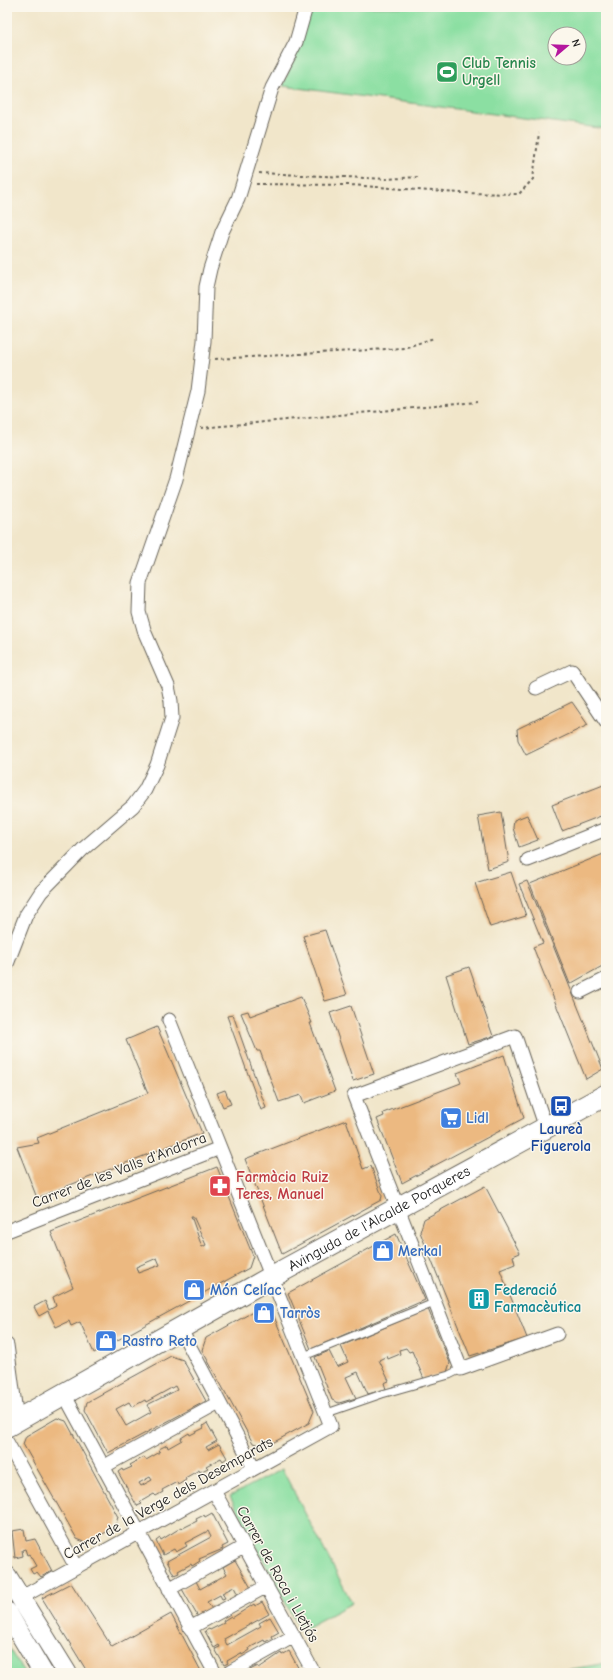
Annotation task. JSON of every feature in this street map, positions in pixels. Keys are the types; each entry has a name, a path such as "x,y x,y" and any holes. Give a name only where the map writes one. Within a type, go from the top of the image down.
{"main road":[{"name":"Avinguda de l'Alcalde Porqueres","path":"12,1423 272,1276 398,1210 606,1095"}],"street":[{"path":"7,964 26,915 41,892 83,849 133,806 145,790 157,765 172,718 172,702 168,686 145,633 139,612 140,583 176,479 198,391 202,360 206,287 210,269 222,232 238,199 272,88 296,42 306,7"},
{"path":"536,688 572,671 606,722"},
{"path":"528,860 606,829"},
{"path":"580,992 606,979"},
{"path":"169,1020 327,1413"},
{"path":"546,1128 515,1036 354,1096 461,1369 557,1334"},
{"name":"Carrer de les Valls d'Andorra","path":"7,1231 220,1148"},
{"path":"180,1328 254,1468"},
{"path":"7,1345 12,1423"},
{"path":"64,1394 215,1673"},
{"path":"103,1467 219,1403"},
{"name":"Carrer de la Verge dels Desemparats","path":"20,1598 331,1426 327,1413"},
{"path":"7,1442 76,1567"},
{"name":"Carrer de Roca i Lletjós","path":"214,1490 314,1673"},
{"path":"169,1589 245,1546"},
{"path":"7,1576 67,1673"},
{"path":"190,1628 266,1586"},
{"path":"7,1612 43,1673"},
{"path":"228,1673 294,1636"}],"lane":[{"path":"304,1356 434,1303"},
{"path":"327,1413 382,1394 449,1375 461,1369"}],"path":[{"path":"244,178 459,193 519,194 533,180 539,133"},
{"path":"244,178 387,179 418,177"},
{"path":"202,360 404,348 434,338"},
{"path":"188,429 478,402"}],"green space":[{"name":"Club Tennis Urgell","path":"312,7 606,7 606,129 283,86"},
{"path":"282,1469 352,1603 300,1631 230,1496"},
{"path":"7,1645 24,1673 7,1673"},
{"path":"606,1663 606,1673 550,1673"}],"building":[{"path":"572,702 588,725 526,755 518,740 517,729"},
{"path":"606,784 606,814 562,831 552,805"},
{"path":"501,812 509,862 488,869 478,816"},
{"path":"527,815 538,840 519,847 513,828 514,820"},
{"path":"606,853 606,964 570,984 530,884"},
{"path":"511,872 526,916 490,927 475,883"},
{"path":"527,881 603,1069 586,1079 533,947 543,943 519,884"},
{"path":"325,930 347,995 325,1001 303,936"},
{"path":"469,967 493,1036 468,1044 446,975"},
{"path":"301,997 312,1023 310,1023 335,1091 304,1103 301,1095 279,1102 260,1051 257,1051 241,1013 248,1011 250,1016"},
{"path":"351,1006 374,1074 353,1081 330,1013"},
{"path":"233,1015 266,1108 261,1110 227,1016"},
{"path":"157,1027 202,1133 37,1198 17,1147 39,1143 37,1138 148,1093 126,1040"},
{"name":"Lidl","path":"504,1055 524,1118 402,1183 377,1119 384,1116 383,1113 461,1083 457,1073"},
{"path":"225,1090 231,1104 223,1107 217,1093"},
{"path":"346,1120 363,1169 371,1166 382,1196 381,1200 282,1254 245,1159"},
{"path":"217,1167 253,1256 249,1268 94,1353 80,1322 71,1326 69,1321 56,1327 48,1311 39,1316 34,1307 45,1301 49,1310 56,1306 53,1297 73,1287 51,1232","holes":["191,1216 193,1216 206,1245 202,1247","157,1258 160,1265 138,1273 136,1267"]},
{"name":"Federació Farmacèutica","path":"485,1186 520,1253 513,1256 515,1264 500,1270 527,1338 470,1356 420,1232 424,1219"},
{"path":"396,1234 425,1300 311,1349 288,1293"},
{"path":"260,1308 272,1312 314,1411 309,1423 265,1447 253,1443 202,1350 206,1338"},
{"path":"428,1309 450,1363 447,1372 424,1379 412,1351 409,1352 406,1348 399,1350 400,1354 388,1359 387,1356 379,1360 389,1381 384,1383 386,1389 368,1394 358,1372 346,1377 356,1398 339,1403 332,1400 315,1357 329,1351 337,1367 348,1362 341,1346"},
{"path":"171,1356 183,1360 206,1401 108,1453 85,1410 87,1402","holes":["175,1386 177,1390 147,1405 151,1412 126,1426 116,1409 129,1402 132,1407 145,1400 146,1402"]},
{"path":"57,1418 66,1421 118,1517 115,1527 87,1543 77,1539 23,1444 26,1436"},
{"path":"207,1423 217,1441 206,1447 208,1450 219,1444 227,1458 223,1461 221,1458 206,1466 208,1468 200,1472 199,1470 185,1478 186,1480 178,1485 177,1482 162,1490 163,1492 156,1496 154,1494 140,1502 142,1504 137,1506 118,1472 122,1469 123,1471 132,1467 130,1465 144,1457 146,1460 160,1452 159,1449 167,1445 168,1448 182,1440 181,1438 189,1433 190,1435 204,1428 203,1426","holes":["150,1477 152,1480 141,1486 139,1483"]},
{"path":"212,1513 228,1544 222,1547 223,1549 199,1559 200,1561 192,1566 191,1564 178,1571 179,1573 174,1575 167,1561 211,1537 208,1531 185,1543 187,1546 176,1552 174,1549 163,1555 156,1541 160,1538 161,1540 182,1527 183,1528 197,1521 196,1519 204,1515 205,1517"},
{"path":"24,1529 26,1541 35,1539 52,1571 41,1577 37,1572 33,1574 30,1569 36,1566 29,1554 27,1555 25,1549 22,1550 23,1556 15,1558 12,1531"},
{"path":"235,1560 251,1588 238,1595 234,1587 222,1593 225,1598 222,1599 220,1595 207,1602 212,1609 198,1617 182,1589 196,1581 200,1589 227,1574 223,1567"},
{"path":"71,1583 112,1647 171,1614 202,1673 88,1673 42,1598"},
{"path":"262,1602 269,1614 224,1639 227,1645 261,1626 259,1623 270,1617 279,1632 272,1636 273,1638 265,1642 264,1640 249,1648 250,1650 227,1661 228,1663 224,1665 215,1649 220,1647 219,1645 214,1648 205,1631 224,1623 223,1621 231,1616 232,1618 254,1604 255,1606"},
{"path":"289,1651 301,1673 286,1673 284,1669 277,1673 252,1673 250,1670 258,1666 259,1668 281,1653 282,1655"}],"place":[{"name":"Club Tennis Urgell","path":"447,72"},
{"name":"Laureà Figuerola","path":"561,1106"},
{"name":"Lidl","path":"451,1118"},
{"name":"Farmàcia Ruiz Teres, Manuel","path":"220,1186"},
{"name":"Merkal","path":"383,1251"},
{"name":"Món Celíac","path":"194,1290"},
{"name":"Federació Farmacèutica","path":"479,1299"},
{"name":"Tarròs","path":"264,1313"},
{"name":"Rastro Reto","path":"106,1341"}]}
